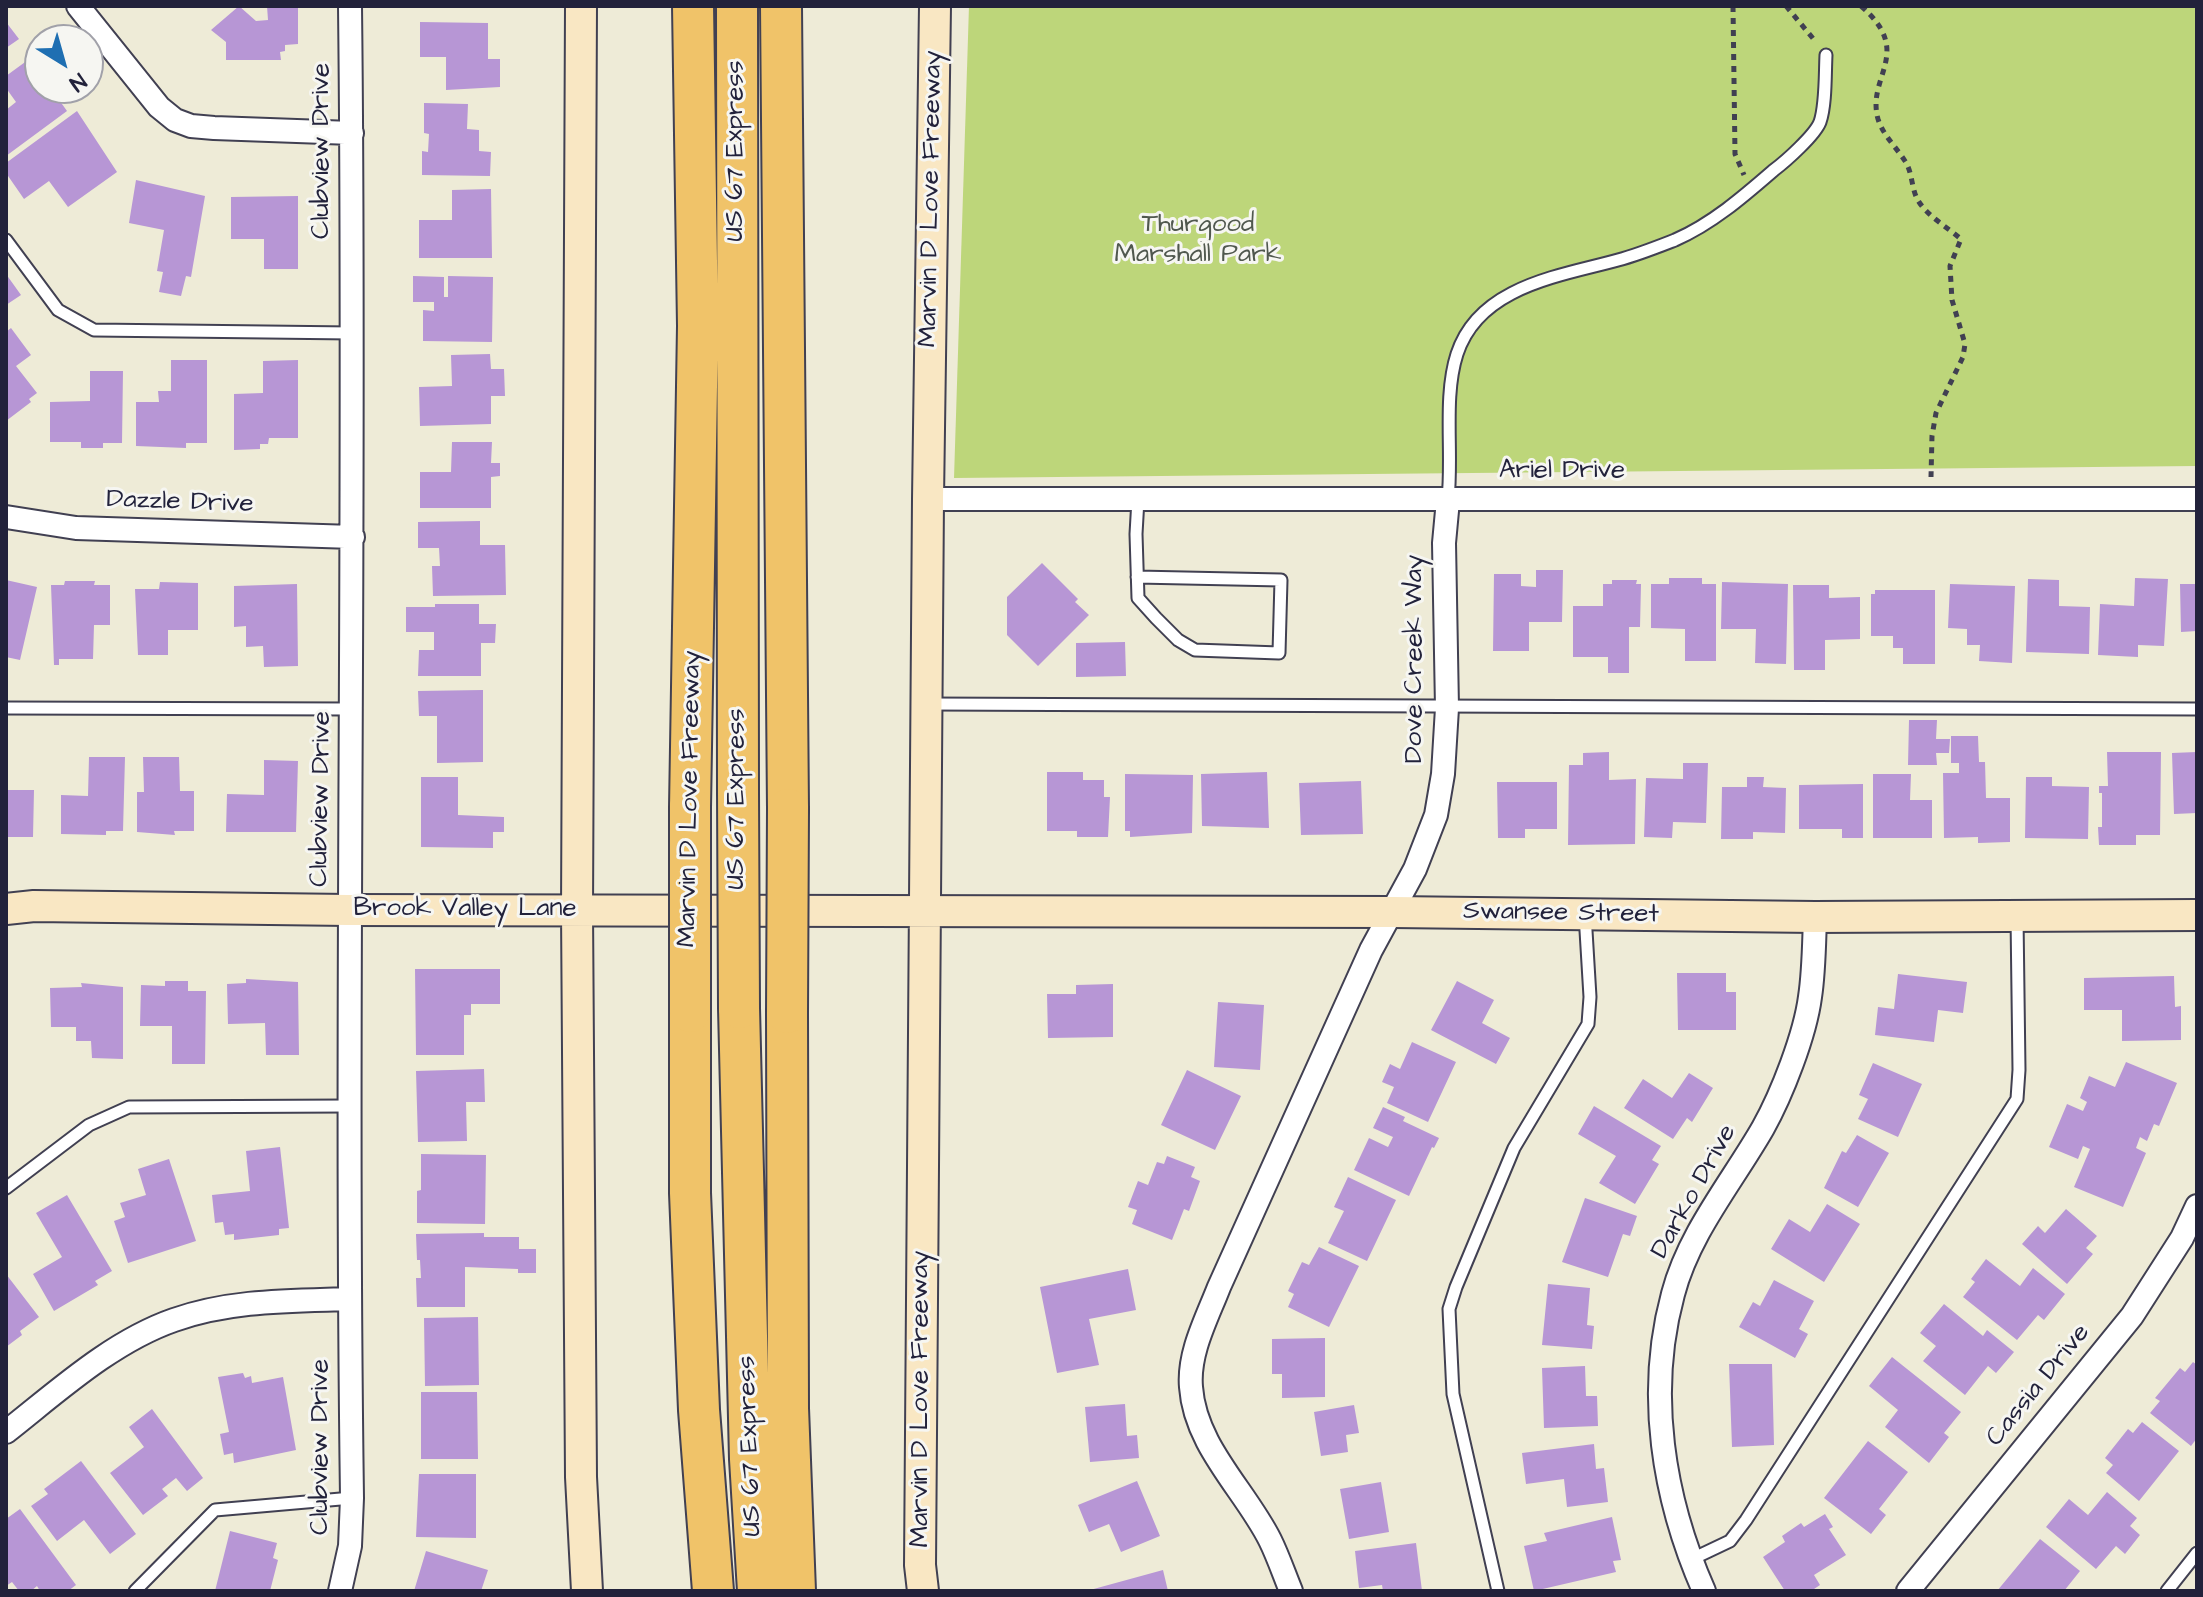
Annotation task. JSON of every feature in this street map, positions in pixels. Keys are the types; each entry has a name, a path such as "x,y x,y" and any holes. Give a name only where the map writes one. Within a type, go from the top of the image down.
{"highway":[{"name":"Marvin D Love Freeway","path":"693,6 698,326 690,807 691,1224 699,1410 713,1591"},
{"name":"US 67 Express","path":"737,6 739,1008 750,1459 758,1591"},
{"path":"781,6 788,809 788,1408 795,1591"}],"main road":[{"path":"581,6 577,910 581,1477 587,1591"},
{"name":"Marvin D Love Freeway","path":"923,1591 920,1565 926,704 935,6"},
{"name":"Brook Valley Lane","path":"6,909 34,906 925,911"},
{"name":"Swansee Street","path":"925,911 1815,917 2197,915"}],"street":[{"path":"78,6 159,107 175,120 191,126 214,128 352,133"},
{"name":"Clubview Drive","path":"340,1591 350,1546 352,1498 348,1106 353,537 350,6"},
{"name":"Ariel Drive","path":"928,499 2197,499"},
{"name":"Dove Creek Way","path":"1291,1591 1270,1539 1216,1455 1199,1422 1191,1387 1196,1344 1371,950 1415,869 1436,815 1443,774 1447,708 1444,543 1448,500"},
{"name":"Dazzle Drive","path":"6,517 76,528 353,537"},
{"name":"Darko Drive","path":"1704,1591 1672,1507 1661,1443 1662,1363 1673,1293 1694,1242 1764,1126 1790,1068 1810,998 1815,917"},
{"name":"Cassia Drive","path":"1908,1591 2132,1316 2182,1238 2197,1206"},
{"path":"6,1432 120,1347 173,1320 244,1303 349,1299"}],"lane":[{"name":"Dove Creek Way","path":"1448,500 1451,391 1457,353 1471,329 1509,294 1535,281 1621,259 1678,239 1723,212 1785,161 1820,123 1826,55"},
{"path":"6,240 58,310 94,330 352,333"},
{"path":"1137,577 1281,580 1279,653 1195,650 1178,640 1138,598 1137,577 1138,499"},
{"path":"926,704 2197,709"},
{"path":"6,708 351,709"},
{"path":"1498,1591 1453,1394 1449,1309 1514,1148 1588,1024 1590,997 1585,914"},
{"path":"1690,1560 1730,1541 1746,1520 2017,1099 2017,916"},
{"path":"6,1188 89,1125 129,1107 348,1106"},
{"path":"135,1591 215,1510 352,1498"},
{"path":"2167,1591 2197,1553"}],"path":[{"path":"1733,6 1735,154 1742,172 1754,188"},
{"path":"1786,6 1826,55"},
{"path":"1861,6 1880,31 1888,57 1875,98 1881,127 1907,163 1918,201 1961,239 1950,266 1952,300 1965,344 1963,357 1936,413 1929,499"}],"green space":[{"name":"Thurgood Marshall Park","path":"969,6 2197,6 2197,466 954,478"}],"building":[{"path":"239,6 256,21 268,20 267,6 298,6 298,44 285,45 285,51 280,52 281,60 226,60 226,42 211,30"},
{"path":"6,22 19,39 6,48"},
{"path":"420,22 488,23 488,59 500,59 500,87 446,90 446,57 420,57"},
{"path":"24,63 24,104 62,104 67,111 6,156 6,110 16,102 6,88 6,76"},
{"path":"424,103 468,104 467,129 479,130 479,151 491,152 490,176 422,175 422,151 428,152 429,134 424,133"},
{"path":"77,111 117,172 68,207 49,181 24,199 6,173 6,163"},
{"path":"136,180 205,196 191,277 186,276 181,296 159,292 163,272 157,271 164,230 129,223"},
{"path":"491,189 492,258 419,258 419,220 452,220 452,190"},
{"path":"298,196 298,269 264,269 264,239 231,239 231,197"},
{"path":"6,274 21,295 6,305"},
{"path":"413,276 444,277 444,297 448,297 448,276 493,277 492,342 423,341 423,310 434,311 434,302 413,302"},
{"path":"11,328 31,355 16,366 37,393 29,399 31,402 6,421 6,332"},
{"path":"490,354 491,369 504,369 505,396 491,396 491,424 420,426 419,387 452,386 451,355"},
{"path":"171,360 207,360 207,443 186,443 186,448 136,446 136,402 159,402 158,391 171,391"},
{"path":"298,360 298,438 269,438 268,444 260,444 260,449 234,450 234,394 263,393 263,361"},
{"path":"90,371 123,371 122,443 103,443 103,448 81,448 81,442 50,442 50,402 90,401"},
{"path":"452,442 492,442 491,463 500,463 500,476 491,477 491,508 420,508 420,472 451,472"},
{"path":"480,521 480,545 505,545 506,595 433,596 432,566 440,566 439,548 418,548 418,522"},
{"path":"1042,563 1078,599 1075,602 1089,615 1038,666 1007,635 1007,597"},
{"path":"1536,570 1563,570 1562,622 1529,622 1529,651 1493,651 1494,574 1521,574 1521,586 1536,587"},
{"path":"1669,578 1702,578 1702,584 1716,584 1716,661 1685,661 1685,629 1651,628 1651,584 1669,584"},
{"path":"2135,578 2168,579 2164,646 2138,645 2138,657 2098,655 2100,604 2134,606"},
{"path":"2028,579 2059,580 2059,606 2090,607 2089,654 2026,652"},
{"path":"6,580 37,587 20,660 6,657"},
{"path":"1612,580 1637,580 1636,584 1641,584 1640,627 1629,627 1629,673 1608,673 1608,657 1573,657 1573,606 1603,606 1603,584 1612,584"},
{"path":"65,581 95,581 94,585 110,585 110,625 94,625 93,659 59,659 59,665 54,665 51,585 64,585"},
{"path":"160,582 198,583 198,630 168,630 168,655 138,655 135,589 159,589"},
{"path":"1722,582 1788,584 1786,664 1755,663 1756,629 1721,629"},
{"path":"297,584 298,666 264,667 263,646 246,647 246,626 234,627 234,586"},
{"path":"1950,584 2015,586 2012,663 1979,661 1980,645 1967,645 1967,629 1948,628"},
{"path":"2180,584 2197,584 2197,631 2181,632"},
{"path":"1793,585 1829,585 1829,598 1860,597 1860,639 1825,640 1825,670 1794,670"},
{"path":"1875,590 1935,590 1935,664 1903,664 1903,648 1893,648 1893,636 1871,636 1871,594 1875,594"},
{"path":"435,604 479,604 479,624 496,624 495,643 481,643 481,676 418,676 419,650 434,650 434,632 406,632 406,607 435,607"},
{"path":"1125,642 1126,676 1076,677 1076,643"},
{"path":"483,690 483,762 437,763 437,716 419,716 418,691"},
{"path":"1909,720 1937,720 1936,739 1950,739 1949,753 1936,753 1937,765 1908,765"},
{"path":"1951,736 1978,736 1979,762 1985,762 1986,798 2010,798 2010,842 1978,843 1978,837 1944,838 1943,773 1959,773 1959,763 1951,763"},
{"path":"1609,752 1609,780 1636,779 1635,844 1568,845 1569,765 1583,765 1583,753"},
{"path":"2107,752 2161,752 2160,835 2136,835 2136,845 2099,845 2102,793 2099,793 2099,786 2108,786"},
{"path":"2197,752 2197,813 2174,814 2172,753"},
{"path":"89,757 125,757 123,831 106,831 106,835 61,834 61,795 88,796"},
{"path":"143,757 179,757 180,791 194,791 194,831 174,831 175,835 137,832 137,792 144,792"},
{"path":"264,760 298,761 296,832 226,832 227,794 264,795"},
{"path":"1683,763 1708,763 1706,823 1673,822 1672,838 1644,837 1646,778 1683,779"},
{"path":"1047,772 1083,772 1083,780 1104,780 1104,797 1110,797 1108,837 1077,837 1077,831 1047,831"},
{"path":"1267,772 1269,828 1202,826 1201,774"},
{"path":"1125,774 1193,775 1192,833 1130,837 1130,831 1125,831"},
{"path":"1873,774 1911,774 1910,800 1932,800 1932,838 1873,838"},
{"path":"421,777 458,777 458,815 504,817 504,832 493,832 493,848 421,847"},
{"path":"1747,777 1764,777 1763,787 1786,788 1785,833 1753,832 1753,839 1721,839 1722,787 1747,787"},
{"path":"2026,777 2052,777 2052,786 2089,787 2088,839 2025,838"},
{"path":"1361,781 1363,834 1301,835 1299,783"},
{"path":"1497,782 1557,782 1557,829 1525,829 1525,838 1498,838"},
{"path":"1863,784 1863,838 1842,838 1842,829 1799,829 1799,785"},
{"path":"6,790 34,790 33,837 6,837"},
{"path":"415,969 500,969 500,1004 471,1004 471,1015 464,1015 464,1055 416,1055"},
{"path":"1677,973 1726,973 1726,992 1736,992 1736,1030 1678,1030"},
{"path":"1898,974 1967,982 1963,1013 1938,1010 1934,1042 1875,1035 1878,1007 1894,1009"},
{"path":"2174,976 2175,1007 2181,1006 2181,1040 2122,1041 2122,1010 2084,1010 2084,978"},
{"path":"246,979 298,982 299,1055 266,1055 265,1023 228,1024 227,984 246,983"},
{"path":"165,981 188,981 188,991 206,991 205,1064 172,1064 172,1026 140,1026 141,985 165,986"},
{"path":"1457,981 1494,1000 1482,1023 1510,1038 1496,1064 1431,1030"},
{"path":"81,983 123,987 123,1059 92,1058 91,1041 76,1041 76,1027 51,1027 50,988 82,987"},
{"path":"1113,984 1113,1037 1048,1038 1047,994 1076,994 1076,985"},
{"path":"1218,1002 1264,1005 1260,1070 1214,1067"},
{"path":"1412,1042 1456,1062 1428,1122 1387,1103 1394,1087 1382,1082 1390,1064 1400,1069"},
{"path":"2126,1062 2177,1083 2159,1126 2154,1124 2147,1141 2140,1137 2136,1148 2146,1153 2123,1207 2074,1187 2090,1149 2083,1146 2078,1159 2049,1147 2067,1104 2083,1111 2087,1102 2080,1098 2089,1076 2115,1087"},
{"path":"1873,1063 1922,1084 1898,1137 1858,1119 1868,1099 1859,1095"},
{"path":"484,1069 485,1102 466,1102 467,1141 418,1142 416,1071"},
{"path":"1187,1070 1241,1096 1215,1150 1161,1125"},
{"path":"1689,1073 1713,1088 1692,1122 1687,1118 1673,1139 1624,1108 1643,1079 1672,1098"},
{"path":"1594,1106 1661,1146 1652,1160 1659,1164 1635,1204 1599,1183 1616,1156 1578,1134"},
{"path":"1383,1107 1405,1117 1403,1121 1439,1138 1409,1196 1354,1170 1369,1138 1388,1147 1393,1137 1373,1128"},
{"path":"1857,1135 1889,1153 1858,1207 1824,1188 1842,1151 1846,1153"},
{"path":"280,1147 289,1228 279,1229 279,1235 234,1240 234,1234 225,1235 223,1222 215,1223 212,1195 250,1191 246,1151"},
{"path":"421,1154 486,1155 485,1224 417,1223"},
{"path":"1167,1156 1195,1167 1191,1177 1200,1181 1189,1211 1184,1209 1172,1240 1132,1224 1137,1210 1128,1207 1138,1181 1148,1185 1157,1162 1164,1164"},
{"path":"169,1159 196,1241 128,1263 114,1221 125,1217 120,1203 146,1195 138,1169"},
{"path":"1348,1177 1396,1200 1367,1261 1328,1243 1344,1211 1334,1207"},
{"path":"67,1195 112,1271 95,1281 98,1285 54,1311 33,1274 62,1257 36,1213"},
{"path":"1585,1198 1637,1216 1630,1236 1623,1234 1608,1277 1562,1262"},
{"path":"1827,1204 1860,1224 1824,1282 1771,1249 1789,1219 1810,1232"},
{"path":"2066,1209 2097,1236 2086,1248 2093,1254 2067,1284 2022,1244 2038,1226 2045,1233"},
{"path":"484,1233 484,1237 519,1237 519,1249 536,1249 536,1273 518,1273 518,1269 465,1267 465,1307 417,1307 416,1278 421,1278 416,1234"},
{"path":"1319,1247 1359,1266 1329,1327 1288,1307 1294,1294 1288,1291 1302,1262 1309,1265"},
{"path":"1986,1259 2020,1286 2033,1268 2065,1294 2044,1320 2038,1315 2017,1340 1963,1297 1975,1282 1971,1279"},
{"path":"1128,1269 1136,1310 1089,1319 1099,1365 1057,1373 1040,1287"},
{"path":"6,1274 39,1317 20,1331 22,1335 6,1347"},
{"path":"1774,1280 1814,1301 1799,1329 1808,1334 1795,1358 1739,1327 1753,1302 1760,1306"},
{"path":"1548,1284 1590,1288 1587,1325 1594,1326 1592,1349 1542,1345"},
{"path":"1944,1304 1983,1336 1987,1330 2014,1352 1996,1373 1988,1366 1965,1395 1923,1361 1936,1346 1920,1333"},
{"path":"478,1317 479,1385 425,1386 424,1318"},
{"path":"1325,1338 1325,1397 1282,1398 1282,1374 1272,1374 1272,1339"},
{"path":"1892,1357 1961,1412 1944,1433 1949,1437 1929,1463 1885,1427 1898,1410 1869,1386"},
{"path":"2193,1362 2197,1365 2197,1438 2191,1446 2150,1413 2160,1401 2155,1398 2180,1368 2185,1372"},
{"path":"1729,1364 1772,1364 1774,1445 1732,1447"},
{"path":"1585,1366 1586,1396 1597,1396 1598,1426 1544,1428 1542,1368"},
{"path":"243,1373 245,1378 251,1376 252,1383 283,1377 296,1450 234,1463 233,1453 224,1455 220,1434 229,1432 218,1377"},
{"path":"421,1392 477,1392 478,1459 421,1459"},
{"path":"1125,1404 1127,1436 1137,1435 1139,1458 1090,1462 1085,1407"},
{"path":"1354,1405 1359,1433 1346,1435 1348,1452 1321,1456 1314,1412"},
{"path":"152,1409 203,1478 187,1491 176,1478 162,1489 168,1496 143,1515 110,1473 144,1447 129,1427"},
{"path":"2142,1422 2179,1451 2139,1501 2106,1473 2113,1465 2105,1458 2128,1429 2133,1433"},
{"path":"1868,1441 1908,1472 1879,1509 1886,1515 1871,1534 1824,1498"},
{"path":"1594,1444 1596,1469 1604,1468 1608,1502 1567,1507 1564,1479 1526,1484 1522,1453"},
{"path":"81,1461 136,1534 110,1554 84,1520 57,1541 31,1506 48,1494 44,1489"},
{"path":"419,1474 476,1474 476,1538 416,1537"},
{"path":"1137,1481 1160,1536 1121,1552 1109,1524 1089,1532 1078,1505"},
{"path":"1381,1482 1389,1532 1349,1539 1340,1489"},
{"path":"2107,1492 2137,1518 2130,1526 2140,1535 2125,1554 2116,1546 2096,1569 2046,1527 2069,1499 2088,1515"},
{"path":"20,1509 76,1585 68,1591 40,1591 37,1586 31,1591 19,1591 12,1582 6,1586 6,1519"},
{"path":"1825,1514 1833,1527 1829,1529 1846,1555 1814,1575 1820,1585 1811,1591 1785,1591 1763,1557 1785,1542 1782,1536 1801,1523 1804,1527"},
{"path":"1612,1517 1621,1560 1613,1561 1616,1572 1534,1591 1524,1546 1547,1541 1544,1533"},
{"path":"230,1531 277,1543 273,1558 278,1560 270,1591 215,1591"},
{"path":"2040,1539 2080,1571 2064,1591 1997,1591"},
{"path":"1416,1543 1422,1591 1383,1591 1382,1585 1359,1588 1355,1551"},
{"path":"426,1551 488,1570 481,1591 414,1591"},
{"path":"1163,1570 1168,1591 1090,1591 1090,1590"}]}
